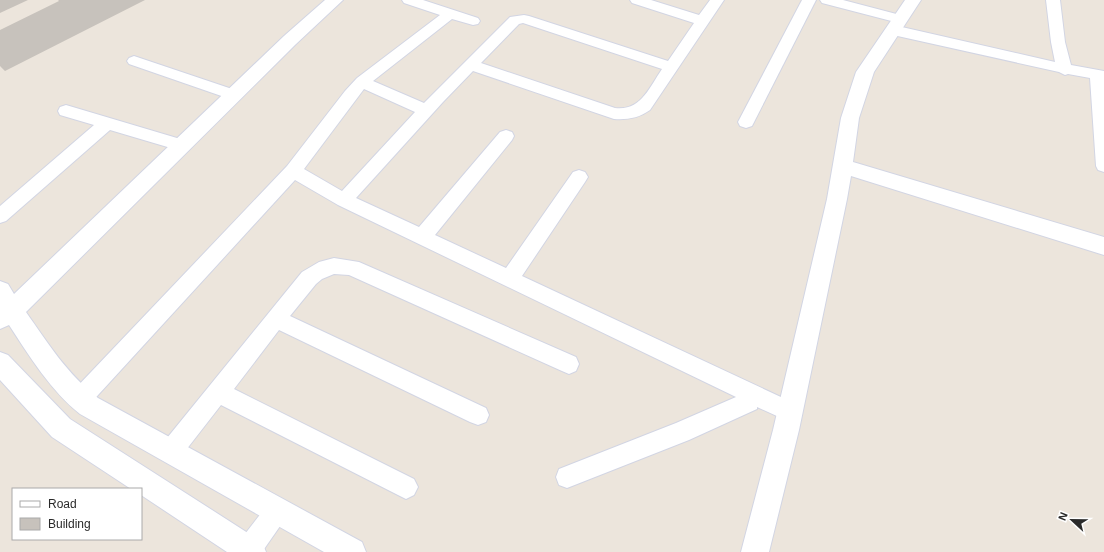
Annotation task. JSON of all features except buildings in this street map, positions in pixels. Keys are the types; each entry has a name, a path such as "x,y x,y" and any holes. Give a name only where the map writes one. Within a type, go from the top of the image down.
{"street":[{"path":"335,0 290,40 181,145 4,307 64,384 80,399 352,552"},
{"path":"409,0 473,21"},
{"path":"637,0 702,20"},
{"path":"470,65 614,113 624,115 635,113 644,106 717,0"},
{"path":"746,122 809,0"},
{"path":"827,0 896,24 1065,70 1100,76 1104,166"},
{"path":"755,552 790,412 837,199 850,118 865,72 913,0"},
{"path":"1053,0 1058,42 1065,70"},
{"path":"80,399 293,171 350,95 362,82 450,14"},
{"path":"344,200 426,110 511,22 519,18 671,67"},
{"path":"134,61 233,95"},
{"path":"362,82 426,110"},
{"path":"66,111 181,145"},
{"path":"0,216 107,123"},
{"path":"422,237 506,136"},
{"path":"842,166 1050,231 1104,246"},
{"path":"293,171 344,200 790,412"},
{"path":"509,279 578,178"},
{"path":"171,451 309,278 322,269 336,265 352,268 569,364"},
{"path":"276,320 478,415"},
{"path":"0,363 61,428 249,551 277,511"},
{"path":"218,392 406,487"},
{"path":"567,477 681,432 749,402 753,394"}]}
